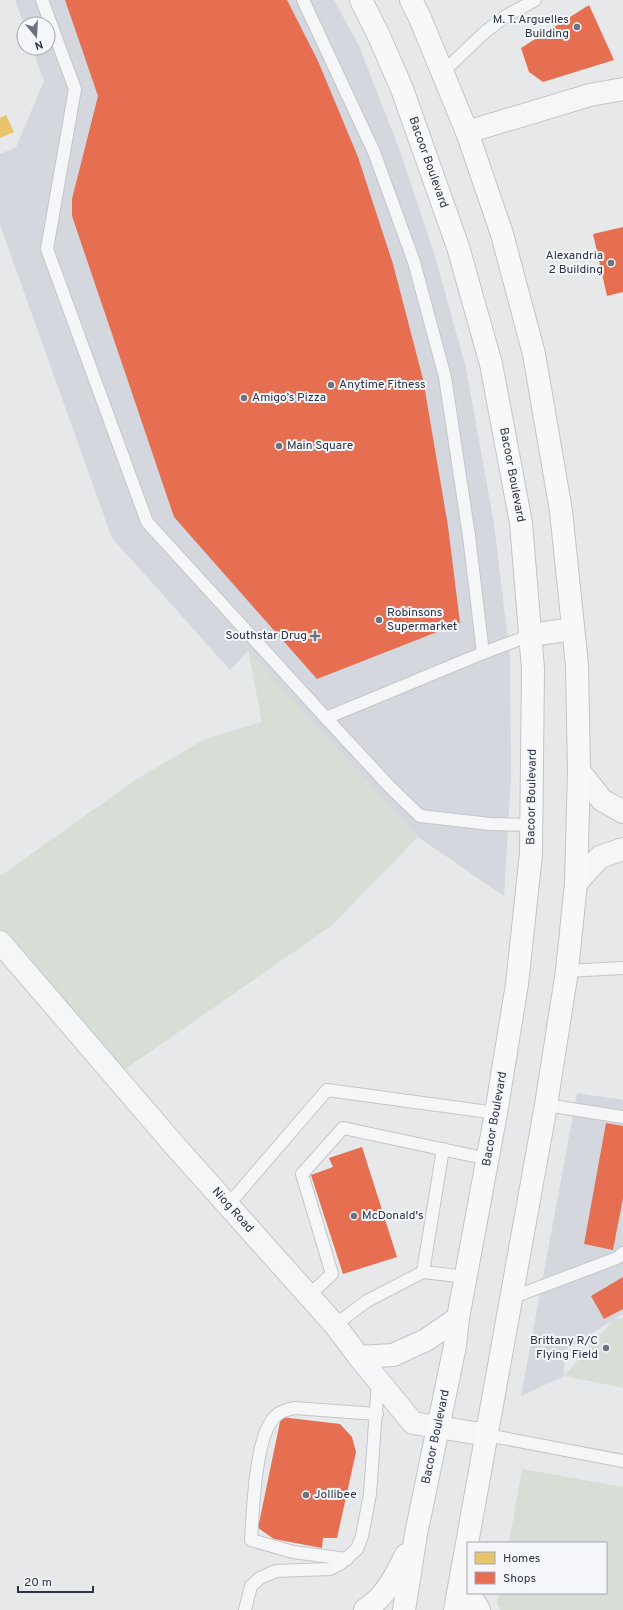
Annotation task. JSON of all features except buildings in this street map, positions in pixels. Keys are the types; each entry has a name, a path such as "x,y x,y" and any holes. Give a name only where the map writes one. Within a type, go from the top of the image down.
{"main road":[{"name":"Bacoor Boulevard","path":"361,0 379,36 405,97 458,247 491,364 521,522 533,669 531,854 517,984 488,1159 467,1277 458,1318 455,1346 416,1534 404,1610"},
{"path":"411,0 443,72 467,132 502,234 534,354 561,511 577,665 579,771 576,883 567,971 546,1105 487,1435 472,1542"},
{"path":"530,635 573,629"},
{"path":"359,1357 393,1355 426,1340 458,1318"},
{"path":"365,1610 373,1605 392,1584 416,1534"},
{"path":"454,1610 466,1587"},
{"path":"470,1594 479,1610"}],"street":[{"path":"467,132 590,95 623,88"},
{"path":"579,771 602,800 623,812"},
{"path":"576,883 600,857 623,849"},
{"name":"Niog Road","path":"0,942 176,1147 335,1325 412,1423 487,1435"}],"lane":[{"path":"42,0 75,89 47,249 147,522 390,787 420,816 490,824 532,825"},
{"path":"303,0 374,152 414,262 445,377 483,653"},
{"path":"443,72 485,32 506,16 535,0"},
{"path":"326,718 530,635"},
{"path":"567,971 623,968"},
{"path":"228,1205 327,1090 496,1113"},
{"path":"546,1105 623,1117"},
{"path":"309,1295 332,1274 302,1174 343,1128 488,1159"},
{"path":"423,1272 443,1149"},
{"path":"511,1298 617,1258 623,1253"},
{"path":"335,1325 367,1301 423,1272 467,1277"},
{"path":"245,1610 251,1586 260,1578 276,1571 330,1568 347,1559 357,1549 362,1536 370,1494 377,1414 378,1380"},
{"path":"347,1559 293,1552 251,1540 254,1496 262,1439 273,1418 284,1410 294,1408 377,1414"},
{"path":"487,1435 623,1461"}],"shaded area":[{"name":"Main Square","path":"15,0 334,0 359,46 400,151 434,253 466,368 494,524 510,658 511,777 504,896 418,837 248,651 230,670 112,538 0,225 0,154 16,147 44,81 35,56 56,56 56,16 21,16"},
{"path":"248,650 418,837 331,926 124,1070 0,929 0,876 137,779 205,739 262,722"},
{"path":"577,1093 623,1100 623,1314 565,1350 564,1376 521,1396"},
{"name":"Brittany R/C Flying Field","path":"623,1318 623,1388 564,1376 614,1319"},
{"path":"522,1469 623,1487 623,1610 501,1610 497,1604 499,1594 607,1594 607,1542 509,1542"}],"place":[{"name":"M. T. Arguelles Building","path":"577,27"},
{"name":"Alexandria 2 Building","path":"611,263"},
{"name":"Anytime Fitness","path":"331,385"},
{"name":"Amigo’s Pizza","path":"244,398"},
{"name":"Main Square","path":"279,446"},
{"name":"Robinsons Supermarket","path":"379,620"},
{"name":"Southstar Drug","path":"315,636"},
{"name":"McDonald's","path":"354,1216"},
{"name":"Brittany R/C Flying Field","path":"606,1348"},
{"name":"Jollibee","path":"306,1495"}]}
